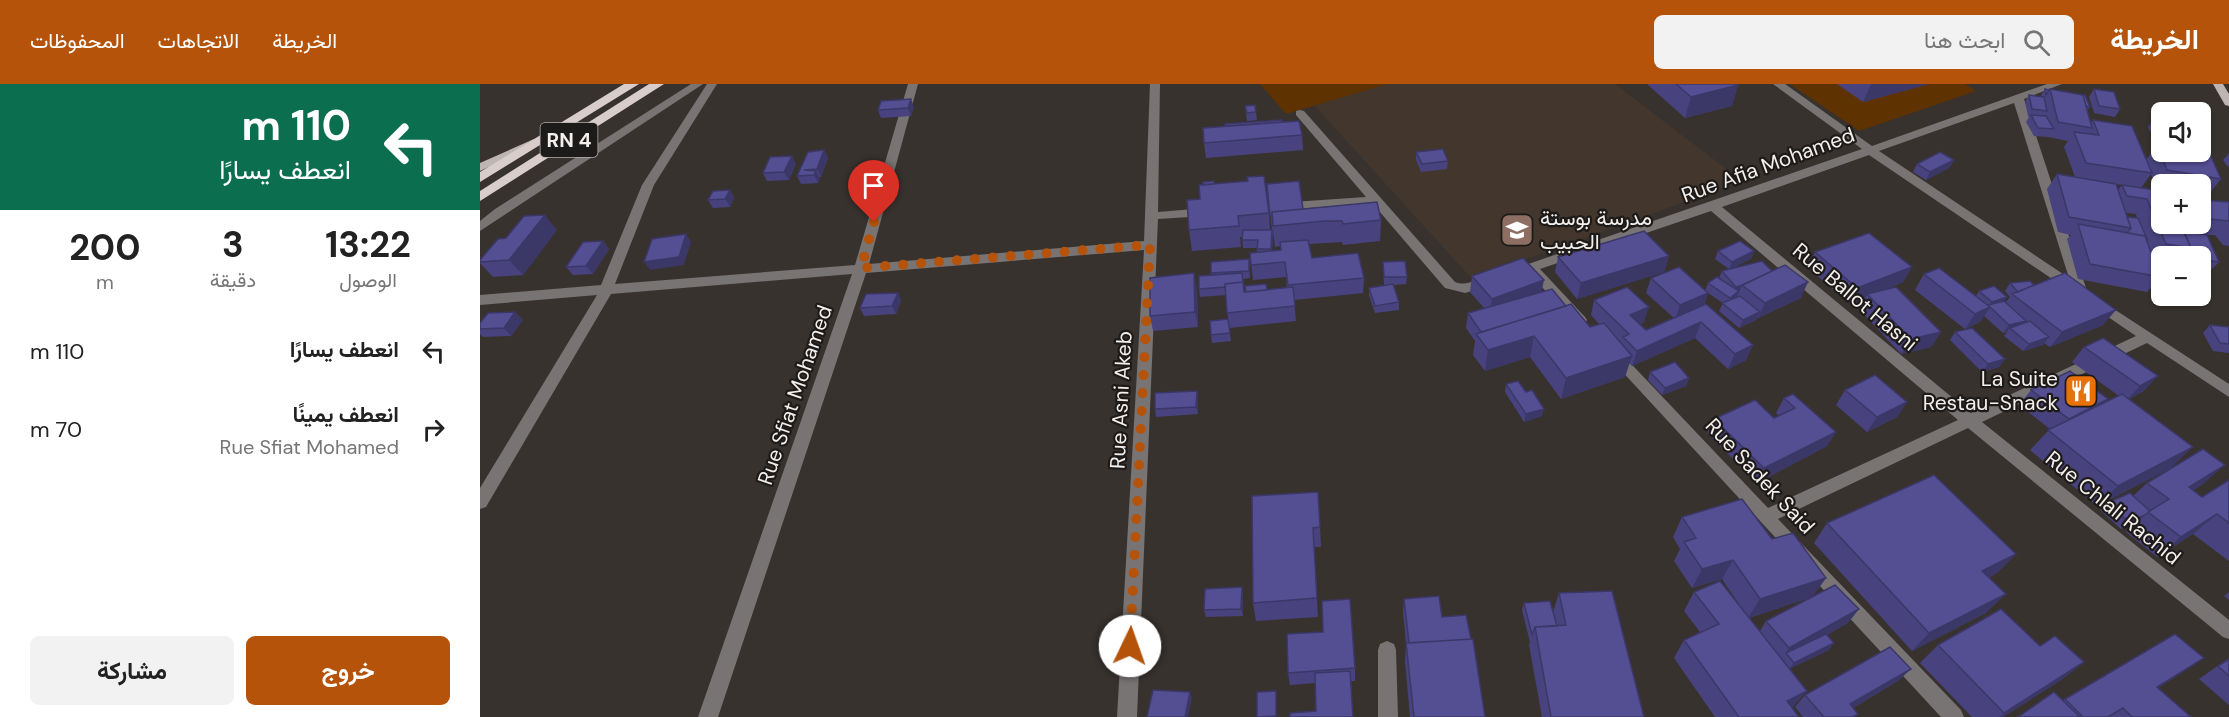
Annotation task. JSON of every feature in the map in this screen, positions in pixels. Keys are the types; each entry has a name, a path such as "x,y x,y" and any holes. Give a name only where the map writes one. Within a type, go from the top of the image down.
{"highway":[{"name":"RN 4","path":"480,178 633,84"},
{"name":"RN 4","path":"480,197 658,84"}],"main road":[{"path":"2218,84 2229,103"},
{"path":"480,167 556,131"}],"street":[{"path":"480,227 499,212 698,84"},
{"path":"480,502 606,291 648,185 712,84"},
{"name":"Rue Sfiat Mohamed","path":"708,717 861,268 913,84"},
{"name":"Rue Asni Akeb","path":"1127,717 1152,216 1155,84"},
{"path":"1778,84 1870,150 2229,391"},
{"name":"Rue Afia Mohamed","path":"1376,200 1450,285 1457,289 1467,289 1713,206 2057,84"},
{"path":"2018,98 2053,184 2080,291"},
{"path":"1300,113 1376,200"},
{"path":"1152,216 1376,200"},
{"name":"Rue Ballot Hasni","path":"1713,206 1970,421"},
{"path":"480,300 1150,245"},
{"path":"1531,268 1588,328"},
{"path":"1768,516 2147,337"},
{"name":"Rue Sadek Said","path":"1604,345 1768,516 1954,717"},
{"name":"Rue Chlali Rachid","path":"1970,421 2229,631"},
{"path":"1387,650 1388,717"}],"shaded area":[{"path":"1260,84 1387,84 1286,114"},
{"name":"مدرسة بوستة الحبيب","path":"1387,84 1615,84 1742,181 1472,279 1314,105"},
{"path":"1790,84 1965,84 1976,91 1859,131"}],"building":[{"path":"1676,84 1737,84 1738,85 1691,97"},
{"path":"2050,89 2083,95 2092,128 2058,122"},
{"path":"2094,89 2114,92 2120,109 2099,106"},
{"path":"2029,95 2044,97 2047,111 2032,109"},
{"path":"2083,95 2085,95 2090,107 2086,106"},
{"path":"911,99 908,108 878,110 881,101"},
{"path":"1255,105 1256,112 1247,113 1245,106"},
{"path":"2031,115 2046,116 2054,129 2038,128"},
{"path":"1282,120 1282,122 1225,126 1225,124"},
{"path":"2093,120 2132,126 2152,173 2086,163 2074,132 2099,135"},
{"path":"1299,121 1302,135 1204,143 1203,128"},
{"path":"1443,149 1448,161 1422,164 1416,152"},
{"path":"824,150 817,169 804,170 816,171 814,175 797,176 808,152"},
{"path":"1940,152 1954,160 1930,172 1917,164"},
{"path":"792,156 784,172 763,173 770,157"},
{"path":"2211,156 2221,179 2211,177 2211,174 2191,174 2167,170 2164,162 2211,162"},
{"path":"2057,174 2116,184 2131,228 2069,217"},
{"path":"1264,176 1269,213 1238,216 1239,226 1189,230 1187,200 1200,199 1199,185 1248,181 1247,177"},
{"path":"1214,181 1214,184 1203,185 1203,182"},
{"path":"1299,181 1303,209 1272,212 1270,216 1267,184"},
{"path":"2122,185 2151,189 2151,208 2147,199 2127,196"},
{"path":"730,190 725,199 708,200 713,191"},
{"path":"2211,201 2229,202 2229,221 2211,219"},
{"path":"1377,202 1381,220 1343,224 1342,221 1325,221 1273,226 1272,212"},
{"path":"545,215 509,260 480,262 498,239 506,238 524,216"},
{"path":"2127,217 2138,218 2148,241 2145,236 2127,233 2131,228"},
{"path":"2078,224 2145,236 2151,252 2151,275 2090,264"},
{"path":"1243,230 1272,230 1271,249 1257,249 1258,240 1242,240"},
{"path":"1644,231 1669,256 1581,283 1558,257"},
{"path":"1869,233 1912,267 1857,288 1815,252"},
{"path":"686,234 679,257 644,262 652,239"},
{"path":"2162,234 2185,234 2190,246 2178,246 2166,244"},
{"path":"2185,234 2207,235 2219,262 2211,261 2211,246 2190,246"},
{"path":"1308,240 1312,258 1358,253 1364,278 1288,285 1285,262 1251,265 1250,253 1281,250 1280,242"},
{"path":"603,241 586,266 566,267 583,242"},
{"path":"1740,241 1754,251 1732,262 1718,251"},
{"path":"1523,258 1544,280 1492,299 1472,276"},
{"path":"1249,259 1249,271 1211,273 1211,262"},
{"path":"1405,261 1407,277 1384,277 1383,262"},
{"path":"1762,261 1772,271 1736,287 1722,271"},
{"path":"1785,265 1808,282 1765,303 1742,285"},
{"path":"1679,267 1708,293 1680,305 1651,278"},
{"path":"1939,268 1990,307 1975,314 1924,274"},
{"path":"1194,273 1195,312 1150,316 1150,278"},
{"path":"1242,273 1243,282 1225,284 1225,287 1199,289 1199,276"},
{"path":"2065,273 2116,310 2062,332 2012,294"},
{"path":"1717,277 1739,291 1730,298 1708,283"},
{"path":"2030,281 2034,285 2018,292 2010,283"},
{"path":"1243,282 1244,292 1293,287 1295,306 1227,313 1225,284"},
{"path":"1266,284 1267,290 1246,292 1245,286"},
{"path":"1393,284 1399,302 1375,306 1369,288"},
{"path":"1994,286 2007,297 1992,302 1979,291"},
{"path":"1627,287 1649,307 1630,315 1646,330 1706,304 1753,345 1735,354 1701,322 1637,351 1623,337 1629,334 1594,300"},
{"path":"1896,287 1941,332 1911,339 1867,294"},
{"path":"1552,289 1566,306 1481,332 1468,313"},
{"path":"898,293 892,306 860,308 866,294"},
{"path":"1740,296 1760,312 1743,320 1722,303"},
{"path":"2004,301 2026,321 2009,325 1988,305"},
{"path":"1571,304 1590,327 1604,323 1632,356 1566,378 1534,336 1488,350 1476,334"},
{"path":"515,312 504,328 480,329 480,323 488,313"},
{"path":"1228,319 1230,333 1211,335 1210,321"},
{"path":"2030,321 2049,337 2029,344 2010,328"},
{"path":"2210,325 2229,327 2229,344 2220,343"},
{"path":"1972,328 2005,359 1988,364 1955,332"},
{"path":"2103,338 2158,376 2140,386 2084,347"},
{"path":"1675,362 1689,378 1665,388 1650,372"},
{"path":"2070,371 2108,399 2069,419 2031,390"},
{"path":"1875,375 1907,402 1877,417 1845,390"},
{"path":"1518,381 1526,392 1532,390 1544,409 1526,414 1506,384"},
{"path":"1197,391 1196,407 1155,409 1155,393"},
{"path":"1793,394 1836,432 1764,468 1714,419 1755,400 1774,418 1795,408 1784,398"},
{"path":"2122,394 2193,447 2118,486 2048,430"},
{"path":"2203,449 2225,465 2189,487 2202,497 2229,480 2229,523 2217,514 2181,537 2148,512 2169,499 2147,483"},
{"path":"1934,475 2016,554 1982,571 2006,594 1929,633 1827,523"},
{"path":"1318,492 1320,527 1313,528 1317,598 1253,603 1252,496"},
{"path":"2130,493 2150,511 2129,522 2107,503"},
{"path":"1742,499 1772,539 1793,533 1826,578 1760,599 1733,560 1702,569 1684,542 1696,538 1682,517"},
{"path":"1720,581 1807,691 1787,701 1799,717 1739,717 1684,640 1719,624 1694,592"},
{"path":"1835,585 1859,609 1789,648 1766,621"},
{"path":"1242,587 1241,609 1204,610 1205,589"},
{"path":"1612,591 1644,717 1551,717 1535,627 1566,625 1559,593"},
{"path":"1439,596 1442,617 1466,615 1471,639 1409,643 1404,599"},
{"path":"1350,599 1355,668 1288,673 1287,634 1323,632 1322,601"},
{"path":"1550,601 1557,626 1535,627 1532,635 1524,603"},
{"path":"2001,609 2040,646 2055,636 2084,662 2004,713 1938,645"},
{"path":"1826,634 1834,643 1794,663 1786,653"},
{"path":"2175,634 2204,658 2157,687 2191,717 2132,717 2123,708 2108,717 2083,717 2065,699"},
{"path":"1473,639 1485,717 1414,717 1406,643"},
{"path":"1890,647 1911,669 1850,704 1858,714 1853,717 1824,717 1805,695"},
{"path":"2229,659 2229,676 2218,666"},
{"path":"1350,671 1353,717 1290,717 1290,713 1316,711 1315,673"},
{"path":"1153,690 1190,692 1185,717 1147,717"},
{"path":"1276,691 1276,716 1257,717 1257,692"},
{"path":"2054,692 2080,717 2018,717"}],"place":[{"name":"مدرسة بوستة الحبيب","path":"1517,230"},
{"name":"La Suite Restau-Snack","path":"2081,391"}],"route":[{"path":"874,222 861,268 1150,245 1130,646"}]}
